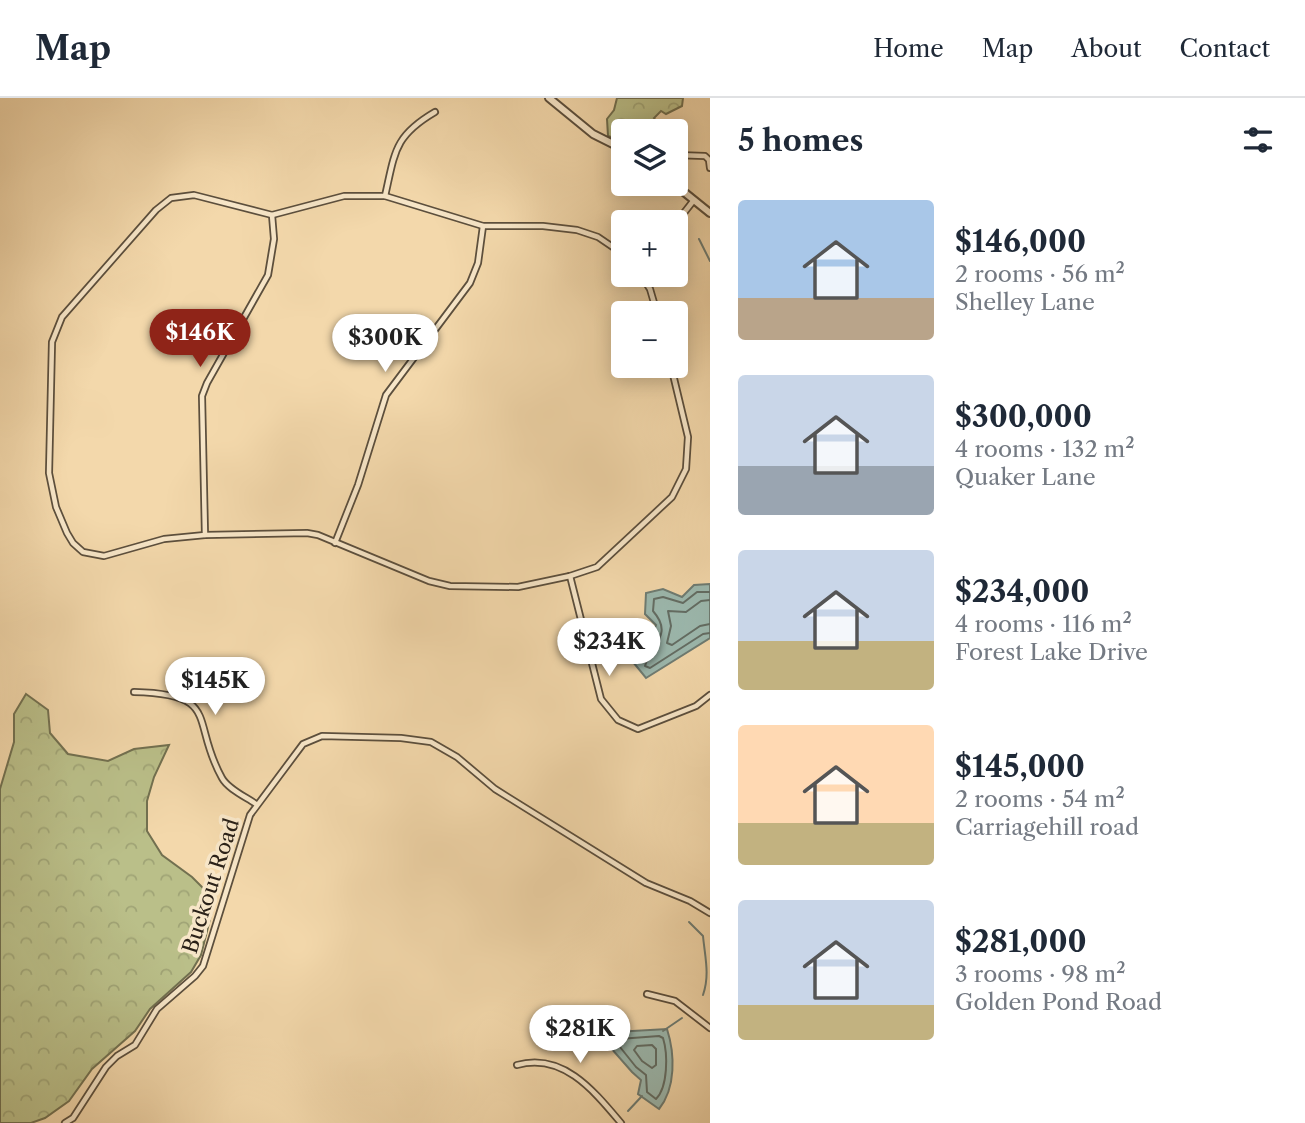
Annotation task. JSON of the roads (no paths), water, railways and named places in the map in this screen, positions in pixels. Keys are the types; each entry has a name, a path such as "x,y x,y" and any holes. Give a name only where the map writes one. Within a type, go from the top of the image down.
{"street":[{"path":"549,98 593,134 611,143"},
{"path":"385,196 400,142 409,129 435,112"},
{"path":"688,155 705,156 710,167"},
{"path":"611,246 598,237 577,230 543,226 483,226 385,196 344,196 272,215 194,195 171,198 156,210 62,317 52,342 49,473 56,507 73,543 83,552 104,556 164,539 205,534 307,533 318,535 429,581 450,586 518,587 570,576 597,567 672,497 681,482 686,469 688,437 674,378"},
{"path":"688,195 710,213"},
{"path":"686,210 694,200"},
{"path":"205,534 202,396 206,383 268,275 274,239 272,215"},
{"path":"335,543 358,485 386,395 470,283 478,263 483,226"},
{"path":"570,576 601,699 618,720 626,726 638,729 696,706 710,695"},
{"path":"134,692 161,692 193,704 202,719 223,781 256,804"},
{"name":"Buckout Road","path":"65,1123 74,1116 106,1067 117,1056 135,1045 157,1009 203,966 246,826 256,804 303,744 322,736 426,740 446,749 495,789 646,883 690,901 710,913"},
{"path":"648,994 675,1002 710,1028"},
{"path":"517,1065 528,1062 549,1063 566,1069 600,1098 621,1123"}],"water":[{"path":"710,584 710,638 646,678 633,662 647,649 656,625 645,614 646,593 663,589 682,597 694,585"},
{"path":"667,1029 672,1049 671,1081 665,1101 659,1109 638,1094 641,1080 603,1039 615,1032"}],"waterway":[{"path":"699,239 710,261"},
{"path":"689,922 703,936 707,973 703,995"},
{"path":"663,1031 682,1018"},
{"path":"628,1111 642,1096"}]}
